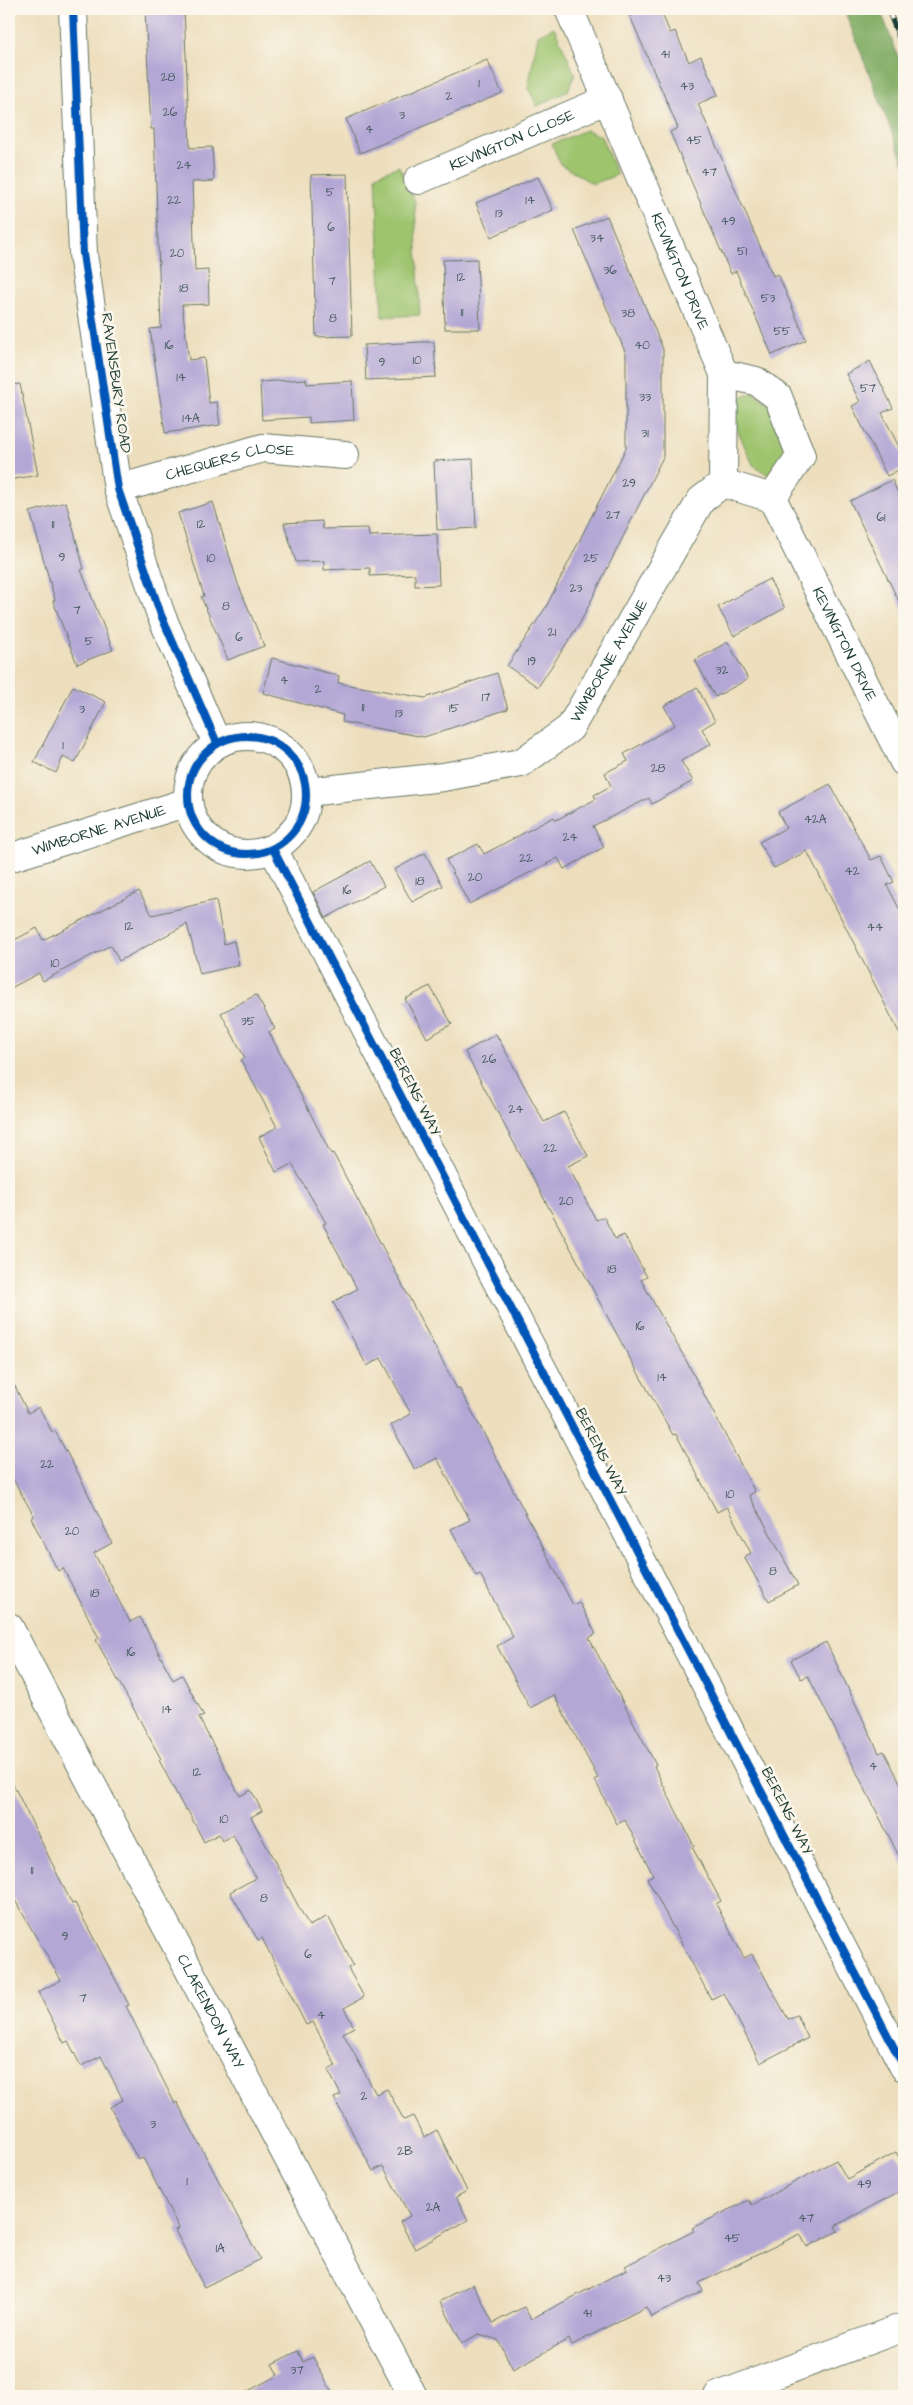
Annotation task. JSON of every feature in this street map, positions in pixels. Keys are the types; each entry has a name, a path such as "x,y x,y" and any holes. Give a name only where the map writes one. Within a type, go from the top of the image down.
{"street":[{"name":"RAVENSBURY ROAD","path":"73,9 83,254 118,489 160,614 217,743"},
{"name":"KEVINGTON DRIVE","path":"569,9 724,374"},
{"name":"KEVINGTON CLOSE","path":"418,180 608,100"},
{"path":"724,374 756,381 778,396 795,439 801,456 772,498 723,483 724,374"},
{"name":"CHEQUERS CLOSE","path":"118,489 262,448 345,455"},
{"name":"WIMBORNE AVENUE","path":"307,792 443,777 521,763 570,728 701,500 723,483"},
{"name":"KEVINGTON DRIVE","path":"772,498 904,762"},
{"path":"236,736 256,736 276,742 292,755 299,766 307,792 306,809 299,825 288,839 273,849 256,854 237,854 219,848 204,836 193,821 188,802 188,785 194,768 204,754 217,743 236,736"},
{"name":"WIMBORNE AVENUE","path":"9,858 188,802"},
{"name":"BERENS WAY","path":"273,849 904,2067"},
{"name":"CLARENDON WAY","path":"9,1627 413,2396"},
{"path":"718,2396 904,2327"}],"green space":[{"path":"844,9 880,9 904,72 904,164"},
{"path":"554,27 575,74 568,91 537,106 528,87 538,35"},
{"path":"586,130 601,136 617,175 593,184 560,164 552,144"},
{"path":"399,166 415,202 420,315 382,317 376,175"},
{"path":"752,393 768,404 787,449 785,467 768,475 753,465 733,420 735,401"}],"building":[{"path":"145,9 184,9 190,148 212,147 214,181 192,182 195,271 208,270 209,304 182,305 189,360 204,358 209,403 217,402 220,425 165,433 150,329 161,328 154,129 151,129"},
{"path":"627,9 660,9 670,33 675,31 689,62 701,56 718,95 698,104 773,276 778,274 806,340 772,355 736,271 731,274 670,132 678,128"},
{"path":"487,60 502,93 360,153 346,119"},
{"path":"347,174 352,336 316,337 311,175"},
{"path":"538,177 553,210 491,237 476,203"},
{"path":"607,216 663,349 663,457 580,623 538,687 507,666 546,607 626,448 626,354 574,230"},
{"path":"477,259 480,329 445,329 443,260"},
{"path":"434,342 436,377 366,380 364,345"},
{"path":"870,361 893,408 882,413 904,457 904,467 887,476 852,406 860,402 846,374"},
{"path":"306,379 307,384 352,381 354,420 309,423 309,417 262,420 260,382"},
{"path":"20,384 38,475 9,480 9,385"},
{"path":"473,459 476,528 437,530 434,461"},
{"path":"892,480 904,505 904,612 850,501"},
{"path":"66,502 84,569 81,570 113,650 77,664 53,601 55,600 30,512"},
{"path":"213,502 238,584 264,646 228,660 201,597 204,596 178,513"},
{"path":"322,521 323,529 368,528 369,536 437,534 439,585 415,586 415,574 370,576 370,568 324,570 324,561 296,562 284,523"},
{"path":"769,579 785,608 734,636 718,607"},
{"path":"728,642 748,679 715,697 695,660"},
{"path":"272,658 339,676 338,683 425,698 497,673 508,709 424,737 342,722 343,715 263,693"},
{"path":"73,686 106,702 75,763 63,757 56,773 34,762"},
{"path":"697,687 715,721 702,729 711,744 681,761 693,781 652,804 649,798 593,826 604,847 564,869 558,858 469,904 446,860 478,844 484,854 554,817 556,820 596,799 594,795 611,786 605,773 628,761 624,754 675,725 664,706"},
{"path":"830,784 871,860 881,856 894,882 887,885 904,918 904,1042 807,851 774,868 759,842 786,828 778,812"},
{"path":"425,853 443,886 412,902 394,870"},
{"path":"370,861 384,886 326,918 313,892"},
{"path":"139,891 152,915 216,900 224,944 234,941 239,965 200,974 187,924 119,961 111,945 43,981 39,973 9,989 9,943 37,928 43,940"},
{"path":"430,986 452,1024 427,1038 405,999"},
{"path":"256,995 275,1029 269,1032 331,1154 333,1153 457,1389 459,1388 483,1432 573,1605 579,1602 596,1634 589,1638 656,1765 654,1766 694,1846 692,1847 721,1901 716,1904 744,1958 752,1954 788,2019 797,2015 808,2038 760,2063 724,1993 711,1999 647,1878 653,1875 625,1820 617,1824 595,1780 598,1778 554,1695 530,1708 497,1646 513,1637 480,1574 476,1576 451,1529 470,1520 437,1458 415,1470 391,1425 411,1414 381,1358 367,1366 333,1302 357,1289 323,1224 326,1223 292,1164 276,1172 259,1137 277,1127 241,1060 245,1058 221,1013"},
{"path":"496,1034 544,1122 564,1112 588,1156 568,1166 596,1220 604,1217 615,1239 624,1235 647,1277 641,1280 688,1364 755,1492 749,1495 798,1585 769,1601 744,1557 751,1553 727,1507 717,1512 676,1434 673,1435 627,1353 465,1052"},
{"path":"9,1374 28,1413 39,1407 52,1432 55,1431 79,1475 112,1543 94,1553 130,1622 140,1617 173,1680 182,1675 204,1716 199,1718 240,1796 251,1790 262,1811 251,1817 309,1926 328,1916 353,1965 348,1968 364,1997 344,2008 354,2027 343,2033 376,2094 387,2089 404,2120 413,2116 424,2137 437,2130 467,2191 456,2197 468,2220 415,2249 400,2222 410,2216 383,2166 373,2171 334,2098 341,2095 328,2070 336,2066 313,2022 306,2025 262,1938 258,1940 230,1892 256,1878 233,1835 222,1841 219,1834 204,1842 187,1809 185,1810 159,1760 161,1759 96,1640 99,1638 63,1568 58,1571 31,1518 34,1516 9,1472"},
{"path":"826,1642 879,1753 884,1751 904,1790 904,1866 808,1676 801,1679 791,1660"},
{"path":"9,1776 72,1904 75,1903 129,2005 126,2006 175,2104 177,2102 260,2259 204,2287 175,2230 179,2228 143,2158 138,2160 110,2107 123,2100 101,2056 81,2066 68,2041 64,2043 38,1992 61,1980 9,1890"},
{"path":"896,2152 904,2166 904,2189 835,2226 838,2231 807,2247 800,2234 699,2283 703,2291 651,2317 646,2307 572,2345 569,2339 513,2369 498,2340 479,2334 462,2343 440,2301 473,2284 493,2323 524,2307 531,2319 627,2269 625,2266 694,2231 692,2228 749,2200 752,2205 836,2160 847,2179"},
{"path":"298,2351 303,2362 313,2357 334,2396 239,2396 278,2375 272,2364"}],"railway":[{"path":"888,9 904,50"}],"cycle path":[{"path":"73,9 83,254 118,489 161,615 217,743"},
{"path":"247,736 270,740 289,753 302,772 306,795 302,818 289,837 270,850 247,854 224,850 205,837 192,818 188,795 192,772 205,753 224,740 247,736"},
{"path":"273,849 904,2067"}]}
